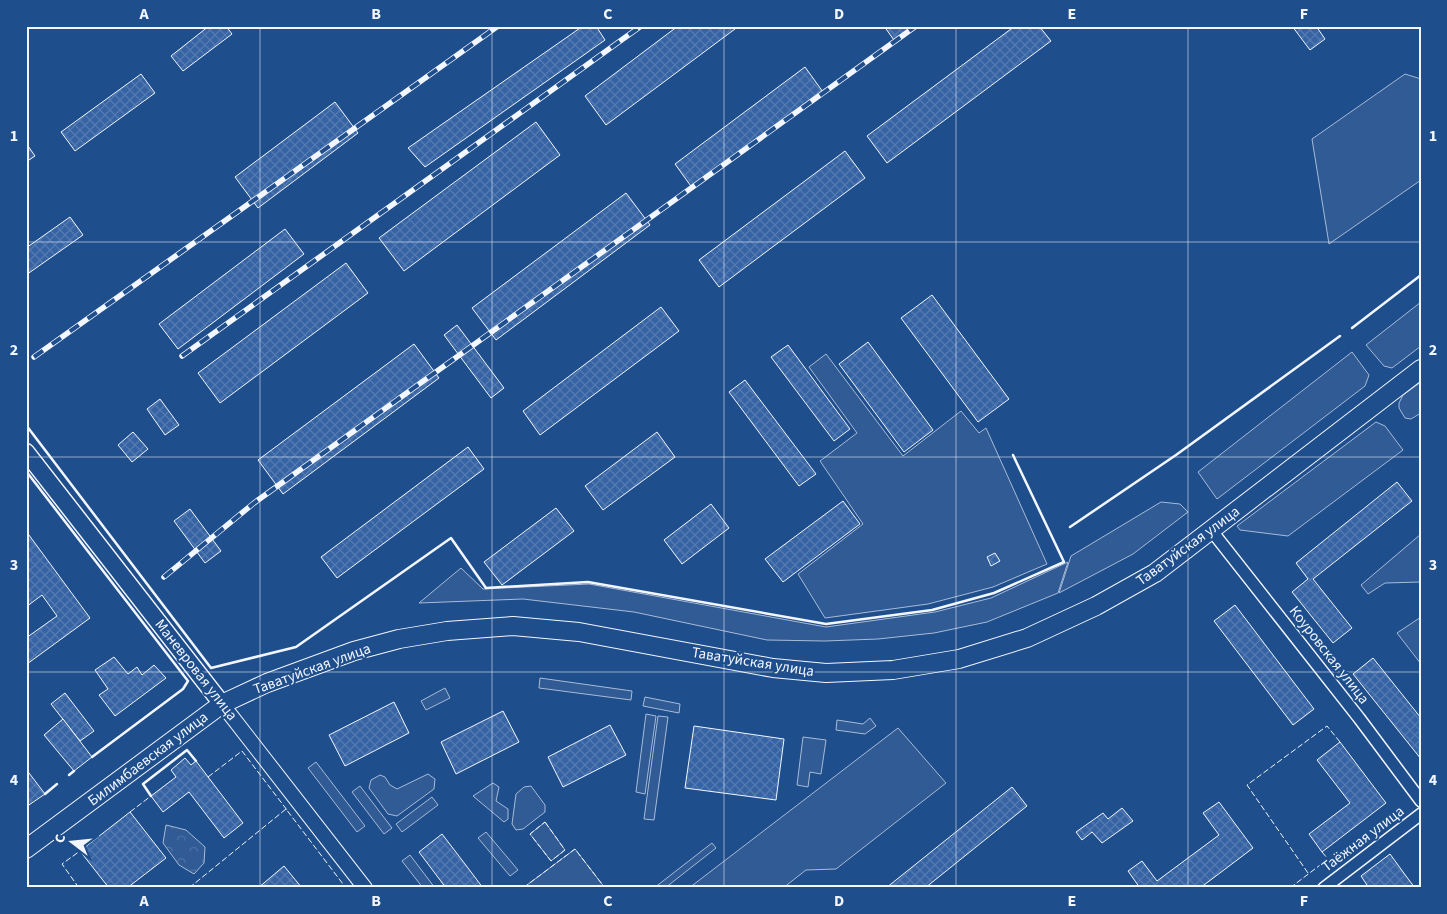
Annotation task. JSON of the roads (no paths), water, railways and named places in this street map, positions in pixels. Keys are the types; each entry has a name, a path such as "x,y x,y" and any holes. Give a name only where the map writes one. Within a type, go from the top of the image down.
{"main road":[{"name":"Таватуйская улица","path":"222,704 267,684 354,651 414,636 480,628 513,626 579,632 773,668 826,673 893,670 959,659 1027,638 1096,606 1155,573 1421,369"},
{"name":"Маневровая улица","path":"26,452 222,704"},
{"name":"Билимбаевская улица","path":"26,849 222,704"}],"street":[{"name":"Коуровская улица","path":"1211,530 1359,718 1421,801"},
{"name":"Маневровая улица","path":"222,704 365,888"},
{"name":"Таёжная улица","path":"1324,888 1421,814"}],"railway":[{"path":"34,357 498,26"},
{"path":"182,356 641,26"},
{"path":"164,577 254,503 916,26"}]}
